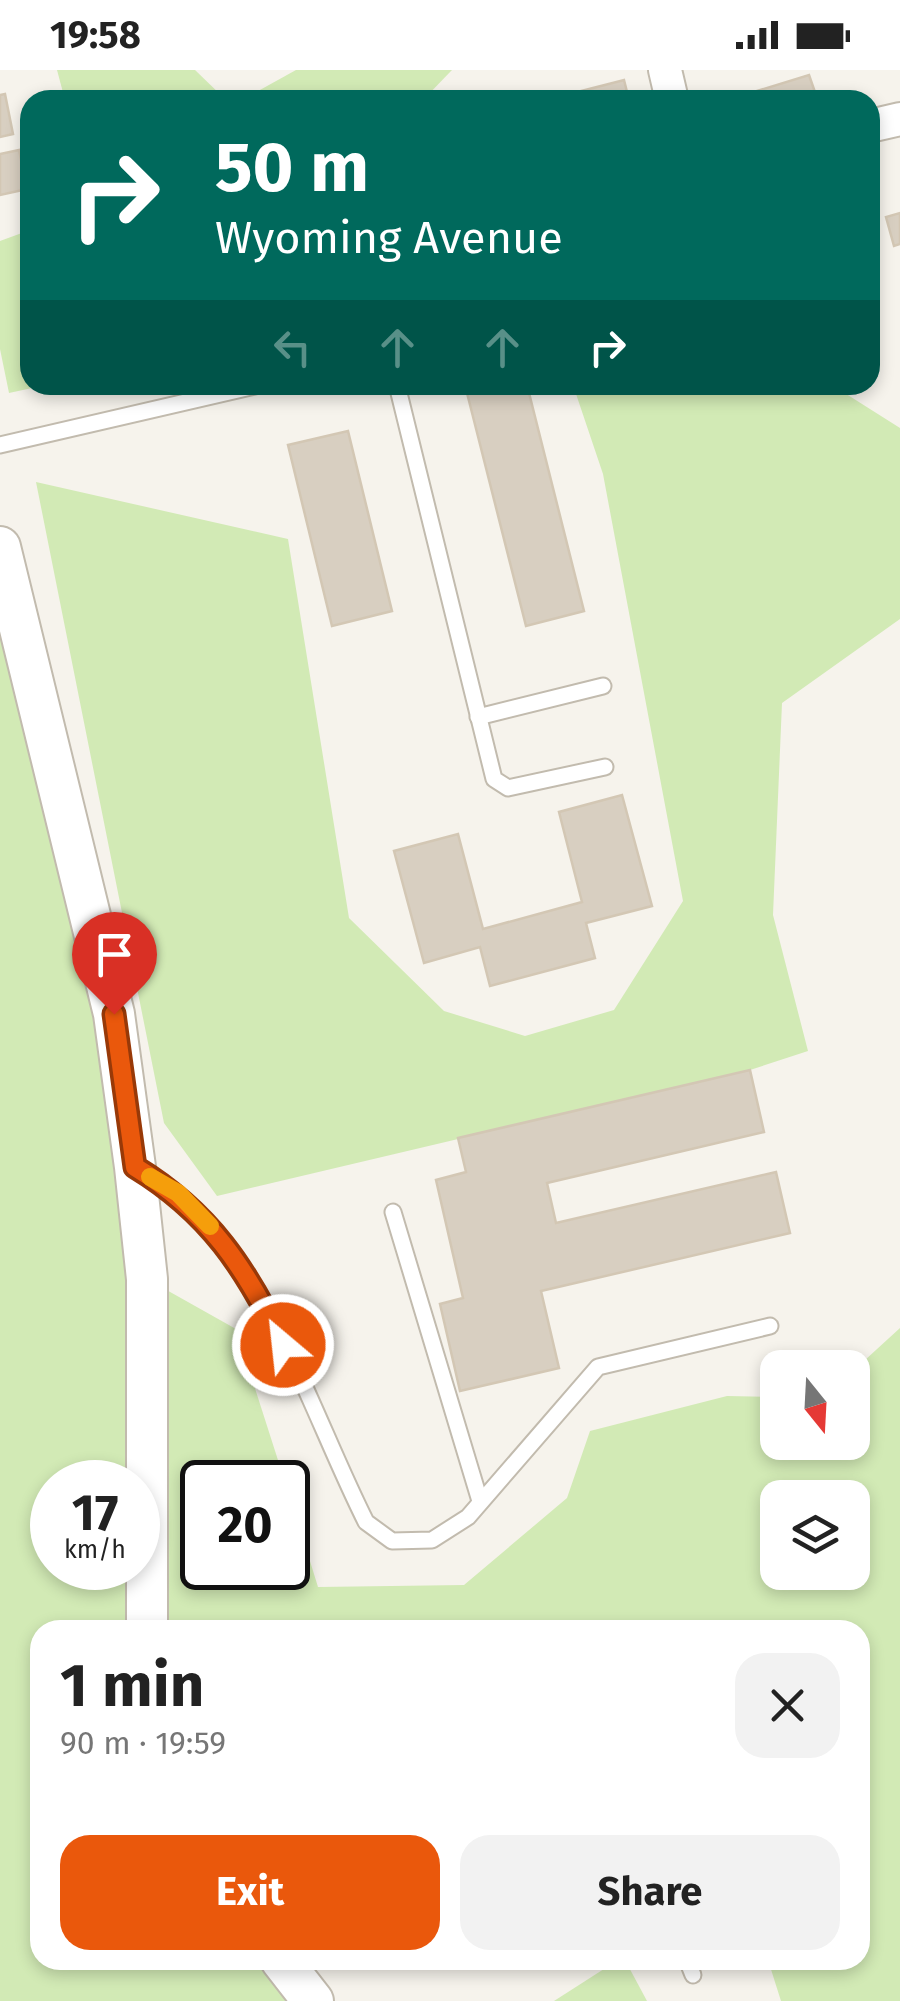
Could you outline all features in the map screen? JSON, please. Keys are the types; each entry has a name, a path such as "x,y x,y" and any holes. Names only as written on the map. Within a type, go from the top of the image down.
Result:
{"street":[{"path":"0,547 114,1014 135,1167 147,1279 147,1620"},
{"path":"289,1970 313,2001"}],"lane":[{"path":"0,445 216,395"},
{"path":"399,395 492,776 504,788 605,767"},
{"path":"478,717 603,686"},
{"path":"135,1167 178,1193 204,1217 267,1312 366,1522 392,1542 432,1540 468,1517 598,1367 770,1326"},
{"path":"393,1212 480,1501"}],"green space":[{"path":"57,70 195,70 216,90 62,90"},
{"path":"296,70 452,70 433,90 260,90"},
{"path":"20,234 20,391 9,393 0,349 0,241"},
{"path":"576,395 848,395 900,428 900,619 782,703 773,915 808,1051 750,1070 217,1196 164,1123 36,482 288,539 349,918 444,1011 525,1036 614,1010 683,901 603,474"},
{"path":"0,547 147,1279 236,1329 278,1460 180,1460 180,1590 310,1590 310,1561 318,1587 464,1585 567,1498 590,1431 727,1396 760,1397 760,1460 870,1460 870,1355 900,1328 900,2001 781,2001 771,1970 870,1970 870,1620 30,1620 30,1970 289,1970 313,2001 0,2001"},
{"path":"602,1970 630,1970 647,2001 554,2001"}],"building":[{"path":"809,75 814,90 760,90"},
{"path":"624,80 626,90 585,90"},
{"path":"5,94 13,134 0,137 0,95"},
{"path":"19,150 20,191 0,195 0,154"},
{"path":"900,213 900,244 894,246 886,217"},
{"path":"468,395 530,395 584,611 526,626"},
{"path":"348,431 392,611 332,626 288,445"},
{"path":"622,795 652,906 586,923 595,958 490,986 480,947 424,963 394,851 458,834 483,929 582,902 559,812"},
{"path":"750,1070 764,1132 547,1183 556,1223 776,1172 790,1233 541,1291 559,1368 460,1391 440,1304 463,1298 436,1180 466,1172 458,1138"}],"slow traffic":[{"path":"150,1177 178,1193 210,1226"}],"route":[{"path":"114,1014 135,1167 178,1193 204,1217 267,1312 283,1345"}]}
